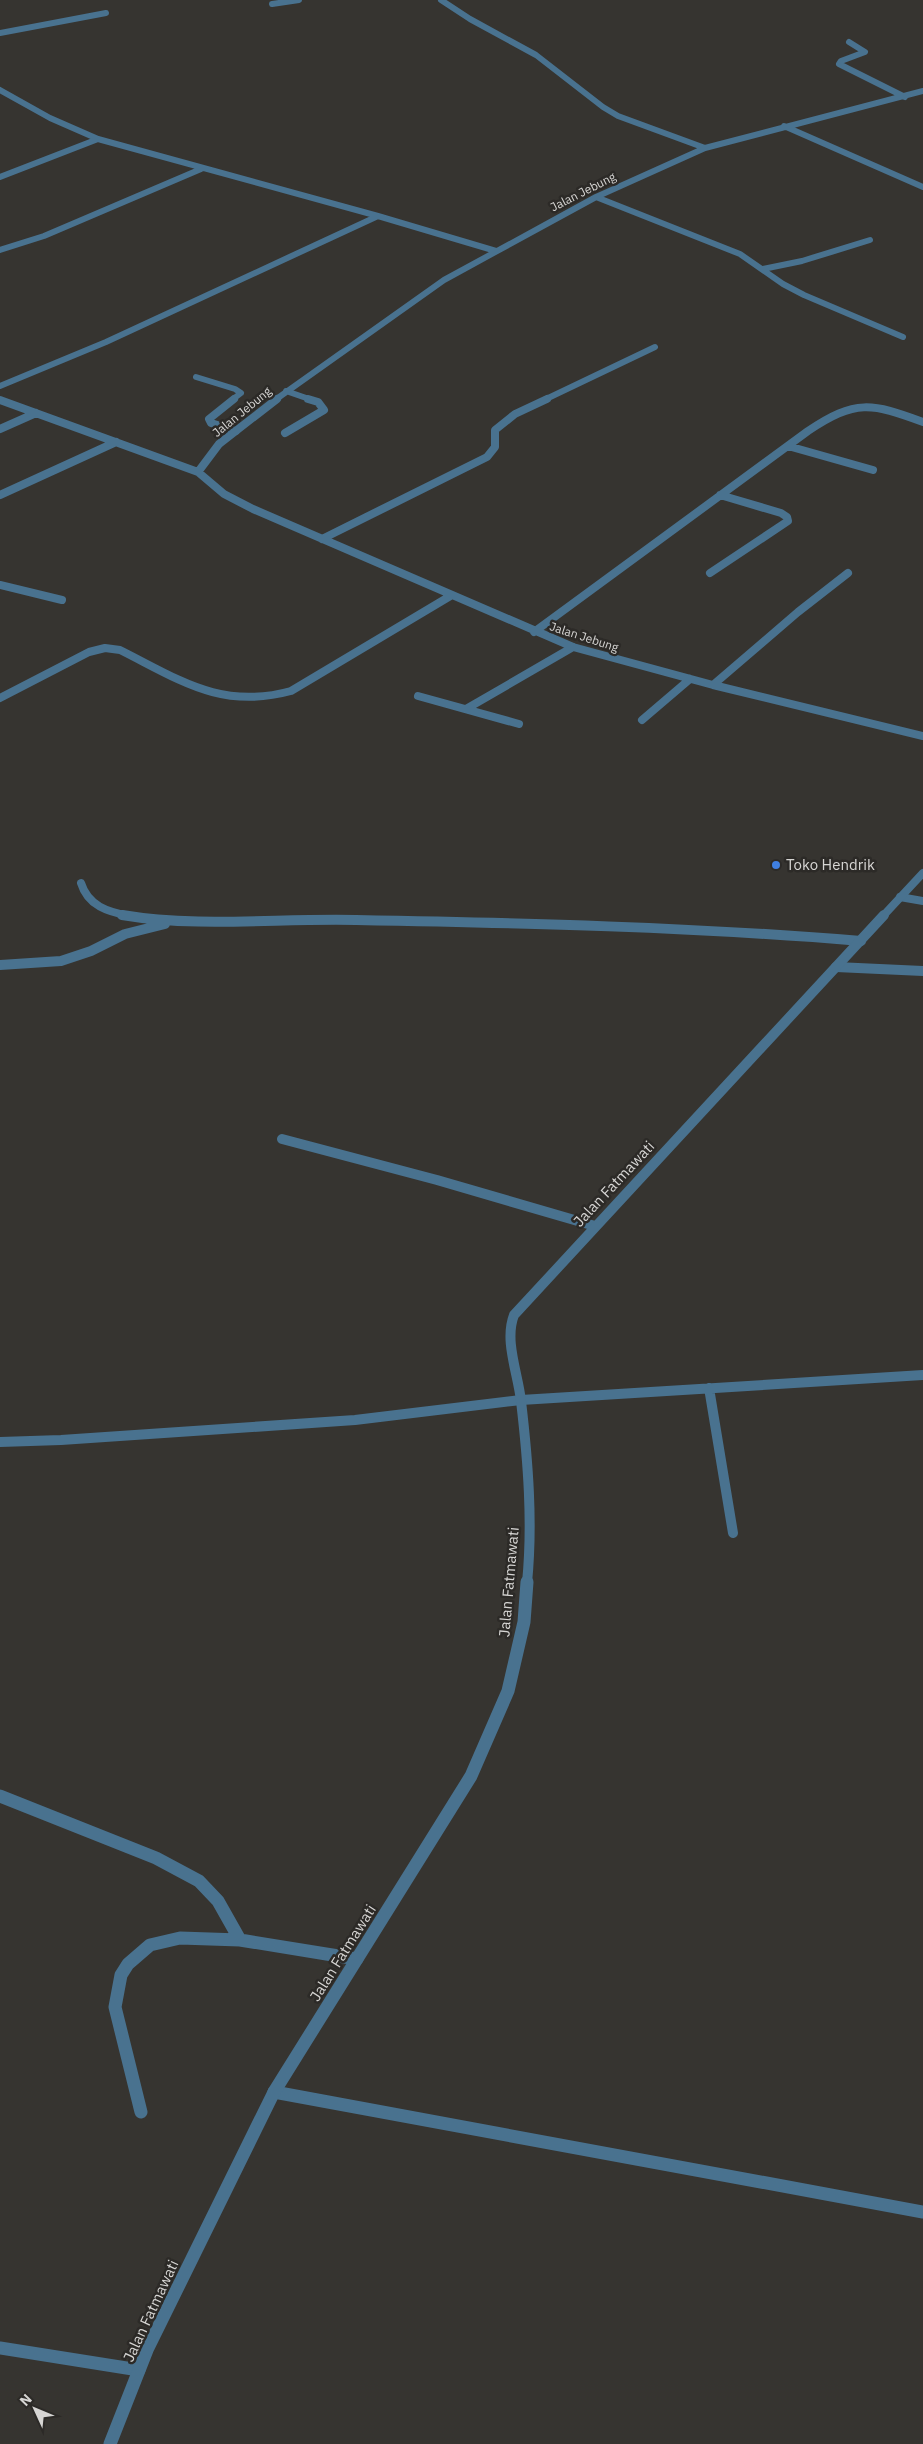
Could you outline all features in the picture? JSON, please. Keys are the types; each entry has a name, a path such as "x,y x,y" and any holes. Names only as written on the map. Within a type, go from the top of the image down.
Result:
{"street":[{"path":"272,4 299,0"},
{"path":"441,0 470,19 536,55 604,108 618,116 638,125 705,148"},
{"path":"0,33 106,13"},
{"path":"849,42 865,52 841,61 839,64 906,97"},
{"path":"0,90 50,118 98,139 201,169 378,216 496,251"},
{"name":"Jalan Jebung","path":"923,91 906,97 784,126 705,148 596,197 444,280 286,391 219,444 198,472 224,494 534,632 573,647 713,685 923,736"},
{"path":"784,126 923,187"},
{"path":"0,177 98,139"},
{"path":"0,250 44,236 201,169"},
{"path":"596,197 756,261 763,269 789,288 830,309 903,337"},
{"path":"0,386 106,342 378,216"},
{"path":"763,269 802,261 870,240"},
{"path":"322,539 487,458 495,446 495,430 515,414 655,347"},
{"path":"196,376 239,391 240,396 209,421 236,431"},
{"path":"285,434 324,410 318,402 286,391"},
{"path":"0,400 198,472"},
{"path":"534,632 816,426 844,411 859,406 875,406 923,422"},
{"path":"0,429 36,412"},
{"path":"0,495 116,442"},
{"path":"788,446 873,470"},
{"path":"710,573 788,521 787,517 781,513 720,495"},
{"path":"713,685 798,612 848,573"},
{"path":"0,585 62,600"},
{"path":"0,698 88,652 105,648 120,650 201,690 225,698 265,699 278,696 299,686 452,595"},
{"path":"466,709 573,647"},
{"path":"642,720 690,679"},
{"path":"418,696 519,724"},
{"name":"Jalan Fatmawati","path":"110,2444 139,2370 274,2092 471,1776 508,1691 524,1622 531,1541 521,1400 509,1328 514,1315 923,873"},
{"path":"81,883 83,892 88,900 115,914 171,922 325,919 522,922 745,931 861,941"},
{"path":"900,897 923,900"},
{"path":"0,965 61,961 91,951 125,934 171,922"},
{"path":"836,967 923,971"},
{"path":"282,1139 437,1180 595,1226"},
{"path":"0,1442 61,1440 355,1420 410,1415 521,1400 923,1375"},
{"path":"709,1388 733,1533"},
{"path":"0,1796 156,1858 199,1881 218,1901 240,1940"},
{"path":"141,2112 116,2006 121,1975 138,1953 150,1945 180,1938 240,1940 357,1959"},
{"path":"274,2092 923,2212"},
{"path":"0,2348 139,2370"}],"place":[{"name":"Toko Hendrik","path":"776,865"}]}
